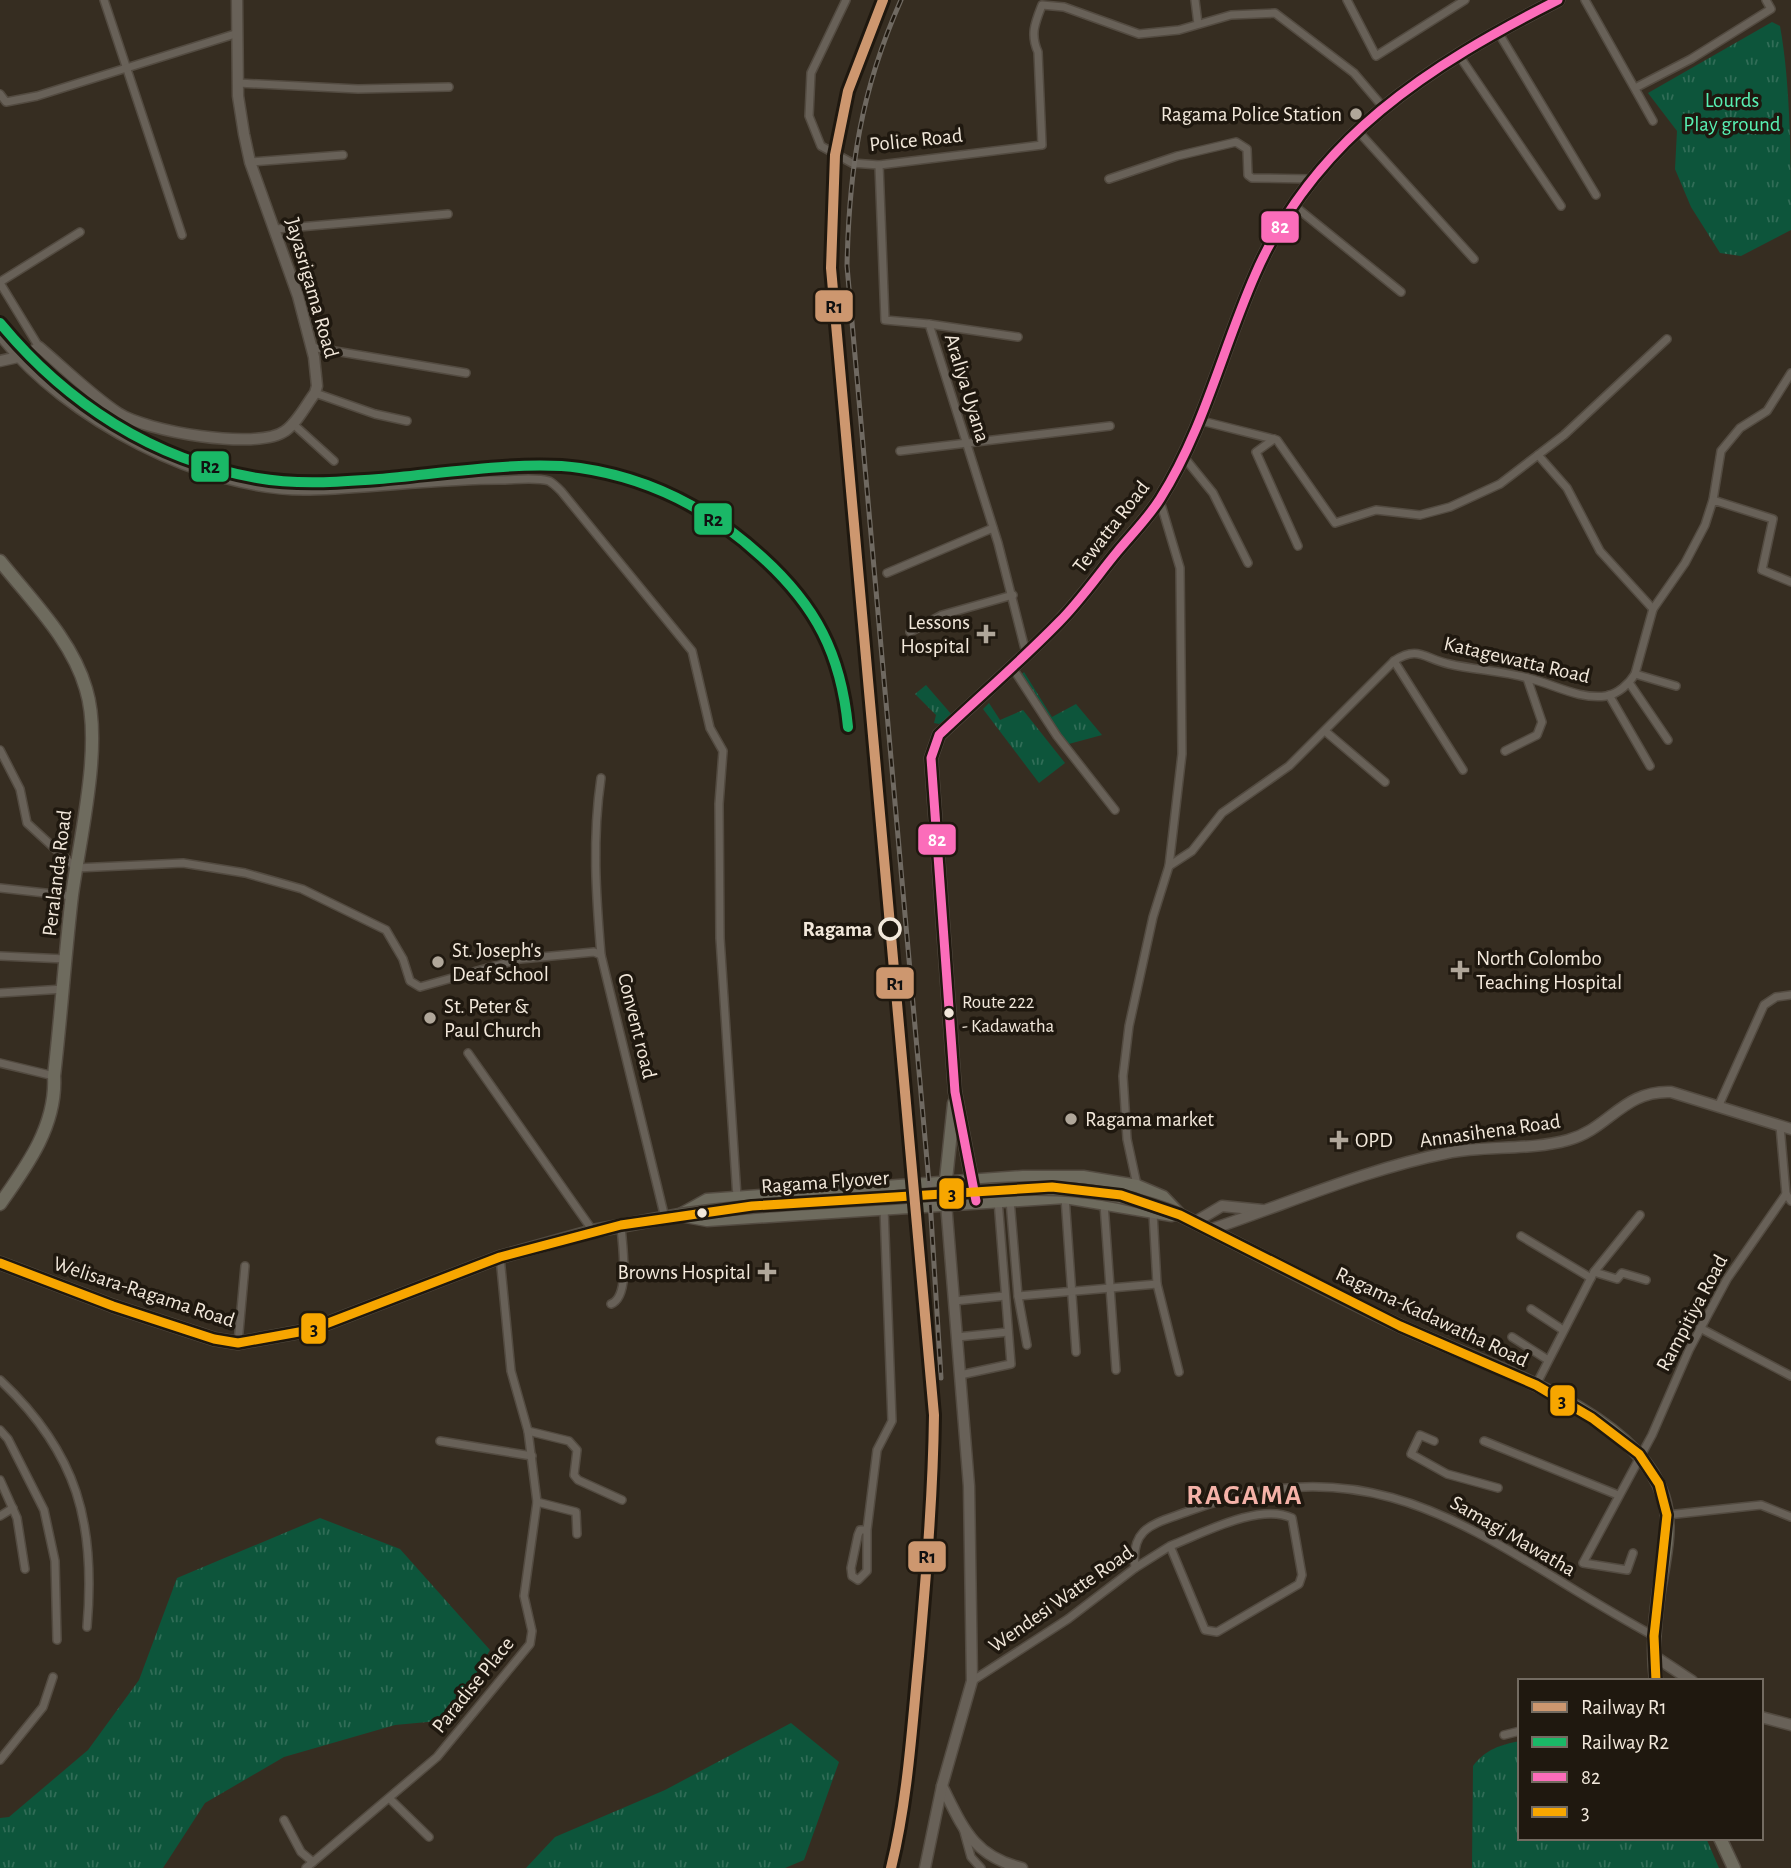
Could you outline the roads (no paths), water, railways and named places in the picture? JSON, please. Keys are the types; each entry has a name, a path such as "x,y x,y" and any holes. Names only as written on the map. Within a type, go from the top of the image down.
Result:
{"main road":[{"name":"Tewatta Road","path":"976,1201 955,1092 931,758 939,735 1061,620 1159,500 1202,421 1223,354 1255,273 1291,203 1311,179 1357,130 1383,107 1458,54 1558,0"},
{"name":"Peralanda Road","path":"0,561 71,653 89,701 88,771 72,896 54,1076 55,1094 29,1163 0,1204"},
{"name":"Tewatta Road","path":"946,1203 944,1182 955,1092"},
{"path":"680,1215 707,1200 737,1197 974,1180 1083,1177 1137,1186 1163,1197 1180,1214"},
{"name":"Ragama Flyover","path":"680,1215 752,1206 1052,1187 1121,1195 1180,1214"},
{"path":"680,1215 707,1220 1065,1197 1104,1201 1153,1213 1180,1214"},
{"name":"Ragama-Kadawatha Road","path":"1180,1214 1399,1326 1536,1385 1592,1418 1639,1454 1659,1484 1667,1515 1654,1636 1656,1679"},
{"name":"Welisara-Ragama Road","path":"0,1263 113,1306 214,1339 238,1343 310,1330 500,1257 593,1231 680,1215"},
{"path":"1721,1840 1734,1868"}],"street":[{"path":"104,0 124,67 182,235"},
{"name":"Jayasrigama Road","path":"237,0 237,83 250,162 276,229 311,347 317,386 315,393"},
{"name":"Police Road","path":"846,0 811,73 808,116 821,146 852,163 879,165 1042,145 1038,52 1033,41 1033,29 1042,5 1064,7 1139,34 1179,30 1198,24"},
{"path":"1195,0 1198,24 1210,23 1231,15 1275,13 1354,73 1383,107"},
{"path":"1347,0 1376,56 1465,0"},
{"path":"1585,0 1653,121"},
{"path":"1635,88 1691,59 1771,9 1766,0"},
{"path":"1498,32 1596,195"},
{"path":"0,94 3,103 37,96 235,34"},
{"path":"1458,54 1560,206"},
{"path":"237,83 358,89 449,87"},
{"path":"1357,130 1474,259"},
{"path":"1109,179 1177,156 1236,142 1247,149 1248,175 1252,178 1311,179"},
{"path":"250,162 343,155"},
{"name":"Araliya Uyana","path":"879,165 886,320 929,324 1013,595 1026,653"},
{"path":"1291,203 1401,292"},
{"path":"276,229 448,214"},
{"path":"80,232 0,282 39,347 120,414 163,431 236,441 264,439 285,432 315,393 375,414 407,421"},
{"path":"929,324 1018,337"},
{"path":"0,337 34,376 118,434 169,458 256,486 307,491 416,483 535,480 550,481 561,491 692,651 710,728 723,751 719,804 720,938 737,1197"},
{"path":"1202,421 1278,440 1335,523 1376,510 1420,515 1450,507 1500,484 1564,435 1667,339"},
{"path":"0,361 39,347"},
{"path":"311,347 466,373"},
{"path":"1668,740 1630,684 1653,609 1685,563 1705,525 1713,500 1721,451 1740,428 1767,411 1791,373"},
{"path":"292,423 334,461"},
{"path":"900,451 1110,426"},
{"path":"1273,439 1256,452 1298,546"},
{"path":"1538,455 1567,488 1600,551 1653,609"},
{"path":"1183,456 1213,493 1248,563"},
{"path":"1137,1186 1127,1139 1123,1076 1129,1026 1153,917 1169,866 1182,754 1180,568 1159,500"},
{"path":"1713,500 1773,519 1762,570 1791,582"},
{"path":"887,573 993,528"},
{"path":"909,632 942,615 1013,595"},
{"name":"Katagewatta Road","path":"1394,661 1406,652 1420,653 1445,663 1527,678 1590,697 1609,695 1630,684"},
{"path":"1169,866 1192,851 1222,813 1289,766 1394,661 1463,770"},
{"path":"1012,667 1057,736 1115,810"},
{"path":"1635,674 1676,686"},
{"path":"1505,751 1537,735 1542,722 1527,678"},
{"path":"1609,695 1650,766"},
{"path":"1325,731 1385,782"},
{"path":"0,750 20,789 27,823 76,867"},
{"path":"601,778 595,820 594,866 601,955"},
{"name":"Convent road","path":"76,867 183,863 245,873 302,889 386,930 403,959 410,981 420,988 520,959 594,952 601,955 665,1218"},
{"path":"0,888 72,896"},
{"path":"0,956 66,959"},
{"path":"0,993 64,989"},
{"path":"1718,1107 1764,1005 1776,997 1791,995"},
{"path":"468,1053 593,1231"},
{"path":"0,1063 54,1076"},
{"name":"Annasihena Road","path":"1209,1230 1398,1165 1449,1152 1569,1140 1588,1132 1634,1098 1653,1091 1671,1092 1786,1128"},
{"path":"1786,1128 1788,1198"},
{"path":"1065,1197 1076,1352"},
{"name":"Rampitiya Road","path":"1633,1553 1628,1570 1583,1563 1639,1454 1652,1435 1700,1328 1727,1279 1788,1198"},
{"path":"960,1375 1009,1367 1004,1199"},
{"path":"1004,1199 1027,1345"},
{"path":"1104,1201 1108,1288 1116,1370"},
{"path":"925,1868 942,1786 972,1681 971,1519 946,1203"},
{"name":"Annasihena Road","path":"1195,1222 1222,1206 1269,1211"},
{"path":"867,1530 860,1530 851,1568 852,1576 859,1580 867,1571 867,1530 877,1450 892,1421 884,1208"},
{"path":"1153,1213 1157,1284 1179,1372"},
{"path":"1536,1385 1592,1275 1640,1215"},
{"path":"611,1304 617,1302 624,1291 621,1225"},
{"path":"1521,1236 1592,1275 1617,1279 1622,1273 1646,1280"},
{"name":"Paradise Place","path":"310,1865 438,1757 530,1644 532,1631 524,1596 537,1502 528,1431 511,1371 500,1257"},
{"path":"238,1343 245,1266"},
{"path":"1018,1296 1157,1284"},
{"path":"954,1301 1005,1296"},
{"path":"1531,1309 1563,1330"},
{"path":"1700,1328 1791,1376"},
{"path":"957,1337 1008,1332"},
{"path":"1513,1338 1548,1360"},
{"path":"0,1380 21,1400 54,1443 75,1483 89,1542 91,1580 87,1628"},
{"path":"0,1430 8,1439 44,1510 55,1561 57,1640"},
{"path":"528,1431 569,1441 577,1450 574,1475 578,1480 622,1500"},
{"path":"1434,1441 1420,1435 1411,1454 1447,1474 1498,1488"},
{"path":"440,1441 532,1456"},
{"path":"1484,1441 1618,1495"},
{"path":"0,1480 17,1518 25,1569"},
{"name":"Samagi Mawatha","path":"1135,1568 1133,1548 1141,1534 1156,1524 1228,1497 1277,1488 1333,1486 1358,1489 1410,1501 1461,1522 1654,1636"},
{"path":"537,1502 576,1512 577,1534"},
{"path":"1667,1515 1761,1505 1791,1517"},
{"path":"0,1516 13,1508"},
{"name":"Wendesi Watte Road","path":"972,1681 1068,1619 1135,1568 1170,1546 1239,1519 1280,1512 1292,1518 1302,1575 1299,1584 1217,1632 1210,1632 1205,1630 1170,1546"},
{"path":"1654,1656 1689,1679"},
{"path":"0,1760 43,1707 53,1677"},
{"path":"1763,1718 1791,1725"},
{"path":"1504,1735 1518,1732"},
{"path":"942,1786 962,1827 971,1857 981,1868"},
{"path":"390,1799 429,1838"},
{"path":"284,1820 310,1865"},
{"path":"962,1827 979,1849 997,1862 1022,1868"}],"railway":[{"path":"883,0 848,91 835,155 831,268 934,1415 929,1536 912,1736 902,1816 891,1868"},
{"path":"901,0 876,66 860,130 854,162 847,266 929,1183 941,1378"}],"rail line":[{"name":"R1","path":"883,0 848,91 835,155 831,268 934,1415 929,1536 912,1736 902,1816 891,1868"},
{"name":"R2","path":"0,323 53,378 114,424 147,442 219,469 287,482 318,482 507,467 557,466 606,473 654,488 678,499 742,540 781,575 797,594 823,633 832,654 845,701 848,727"}],"place":[{"name":"Ragama Police Station","path":"1356,114"},
{"name":"Lessons Hospital","path":"986,634"},
{"name":"Ragama","path":"890,929"},
{"name":"St. Joseph's Deaf School","path":"438,962"},
{"name":"North Colombo Teaching Hospital","path":"1460,970"},
{"name":"Route 222 - Kadawatha","path":"949,1013"},
{"name":"St. Peter & Paul Church","path":"430,1018"},
{"name":"Ragama market","path":"1071,1119"},
{"name":"OPD","path":"1339,1140"},
{"name":"Browns Hospital","path":"767,1272"}],"district":[{"name":"RAGAMA","path":"1245,1496"}],"park label":[{"name":"Lourds Play ground","path":"1732,112"}]}
